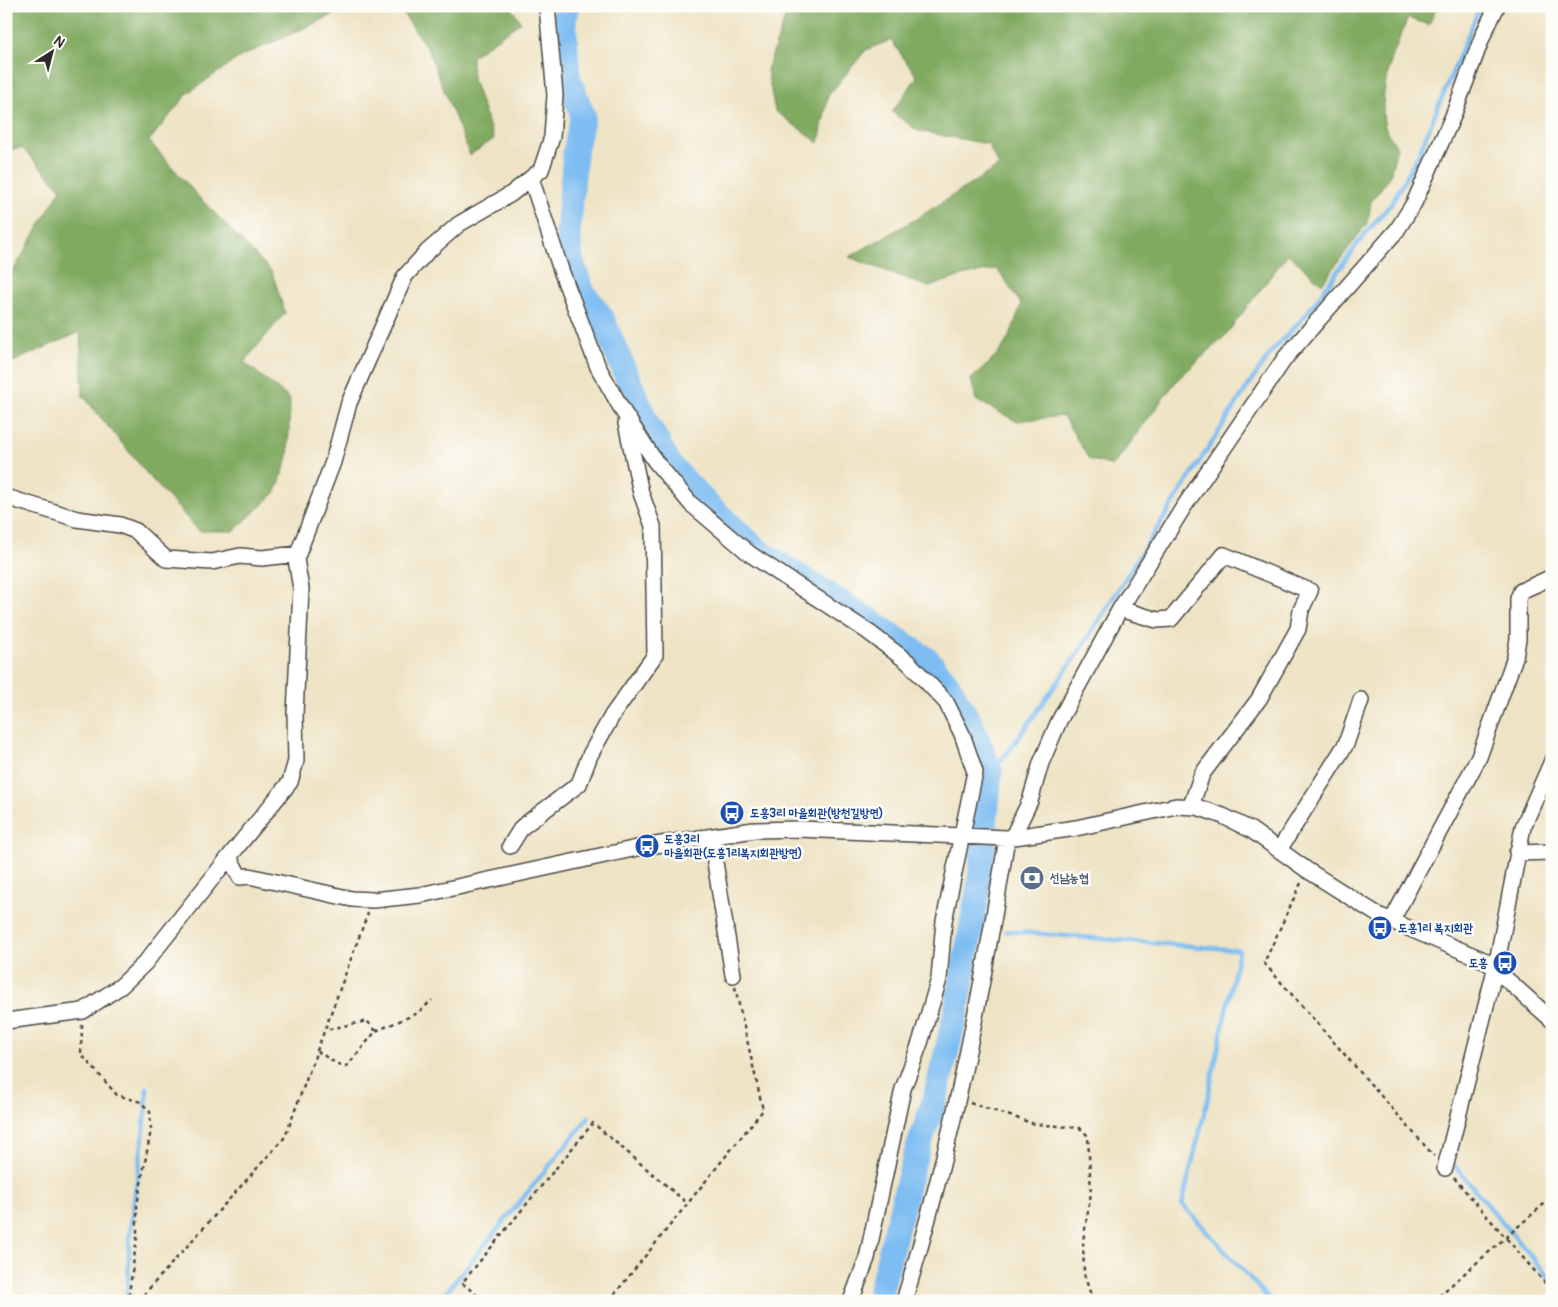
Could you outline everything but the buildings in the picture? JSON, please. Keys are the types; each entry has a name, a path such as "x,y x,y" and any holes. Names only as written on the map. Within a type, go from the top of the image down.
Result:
{"street":[{"path":"6,1021 83,1011 121,986 144,963 290,782 296,761 295,714 301,589 296,558 333,462 349,403 405,276 427,252 459,224 511,194 542,170 552,137 555,95 547,6"},
{"path":"904,1301 932,1204 957,1098 1006,837 1030,801 1041,763 1059,720 1120,609 1183,508 1285,358 1397,230 1410,210 1454,116 1483,35 1497,6"},
{"path":"531,178 562,273 598,368 655,461 691,504 750,554 866,631 908,662 946,702 962,734 975,772 966,837 944,922 939,979 920,1043 903,1089 867,1258 851,1301"},
{"path":"510,846 522,826 580,784 590,755 613,714 655,655 653,526 640,493 624,413"},
{"path":"6,497 77,519 120,525 136,531 166,559 212,562 240,556 262,558 298,554"},
{"path":"1120,609 1157,620 1171,619 1224,556 1310,591 1301,610 1298,628 1259,698 1202,774 1192,806"},
{"path":"1391,922 1479,757 1515,657 1518,639 1518,599 1521,591 1552,577"},
{"path":"1279,850 1346,744 1361,700"},
{"path":"1445,1168 1495,968 1523,827 1552,761"},
{"path":"229,858 240,877 249,876 352,899 373,900 420,895 642,847 754,830 799,829 966,837 1006,837 1067,830 1176,806 1192,806 1223,816 1252,830 1307,870 1391,922 1473,954 1495,968 1552,1020"},
{"path":"711,837 733,975"},
{"path":"1517,854 1552,852"}],"path":[{"path":"1307,870 1264,963 1552,1291"},
{"path":"138,1301 285,1137 373,900"},
{"path":"609,1301 763,1110 733,975"},
{"path":"316,1051 337,1064 347,1066 376,1031 418,1012 432,1000"},
{"path":"83,1011 80,1054 117,1095 141,1102 150,1112 152,1130 137,1206 137,1237 128,1301"},
{"path":"325,1030 367,1021 376,1031"},
{"path":"957,1098 1035,1124 1080,1128 1088,1136 1091,1193 1082,1241 1084,1274 1093,1301"},
{"path":"484,1301 462,1283 593,1123 688,1204"},
{"path":"1433,1301 1552,1197"},
{"path":"144,1296 151,1301"}],"green space":[{"path":"6,6 353,6 240,57 188,93 149,141 197,195 272,272 285,313 244,362 290,399 288,457 276,492 234,531 199,531 148,475 83,396 80,332 6,365 6,283 61,189 22,148 6,150"},
{"path":"398,6 510,6 521,22 472,56 472,77 494,139 470,155 428,50"},
{"path":"789,6 1437,6 1429,25 1408,18 1393,56 1386,83 1383,110 1387,132 1397,147 1390,176 1371,202 1368,222 1322,284 1288,254 1224,337 1177,380 1113,466 1089,459 1063,416 1016,421 976,400 971,379 1004,346 1013,328 1021,304 997,269 961,276 929,287 849,257 916,219 999,166 988,144 918,131 892,112 917,77 891,40 866,50 828,96 819,143 775,111 767,70"}],"waterway":[{"path":"567,6 564,19 568,78 583,115 575,152 568,234 571,260 582,291 601,316 645,419 670,465 708,505 760,552 871,621 928,660 947,683 972,726 990,771 980,880 956,1012 935,1099 913,1163 878,1301"},
{"path":"990,771 1010,750 1078,653 1272,351 1305,316 1364,235 1392,203 1419,153 1480,6"},
{"path":"1006,931 1239,950 1206,1106 1182,1204 1271,1301"},
{"path":"126,1301 130,1232 147,1088"},
{"path":"439,1301 589,1117"},
{"path":"1455,1166 1552,1281"}],"place":[{"name":"도흥3리 마을회관(방천길방면)","path":"732,813"},
{"name":"도흥3리 마을회관(도흥1리복지회관방면)","path":"647,846"},
{"name":"선남농협","path":"1032,878"},
{"name":"도흥1리 복지회관","path":"1380,928"},
{"name":"도흥","path":"1505,963"}]}
